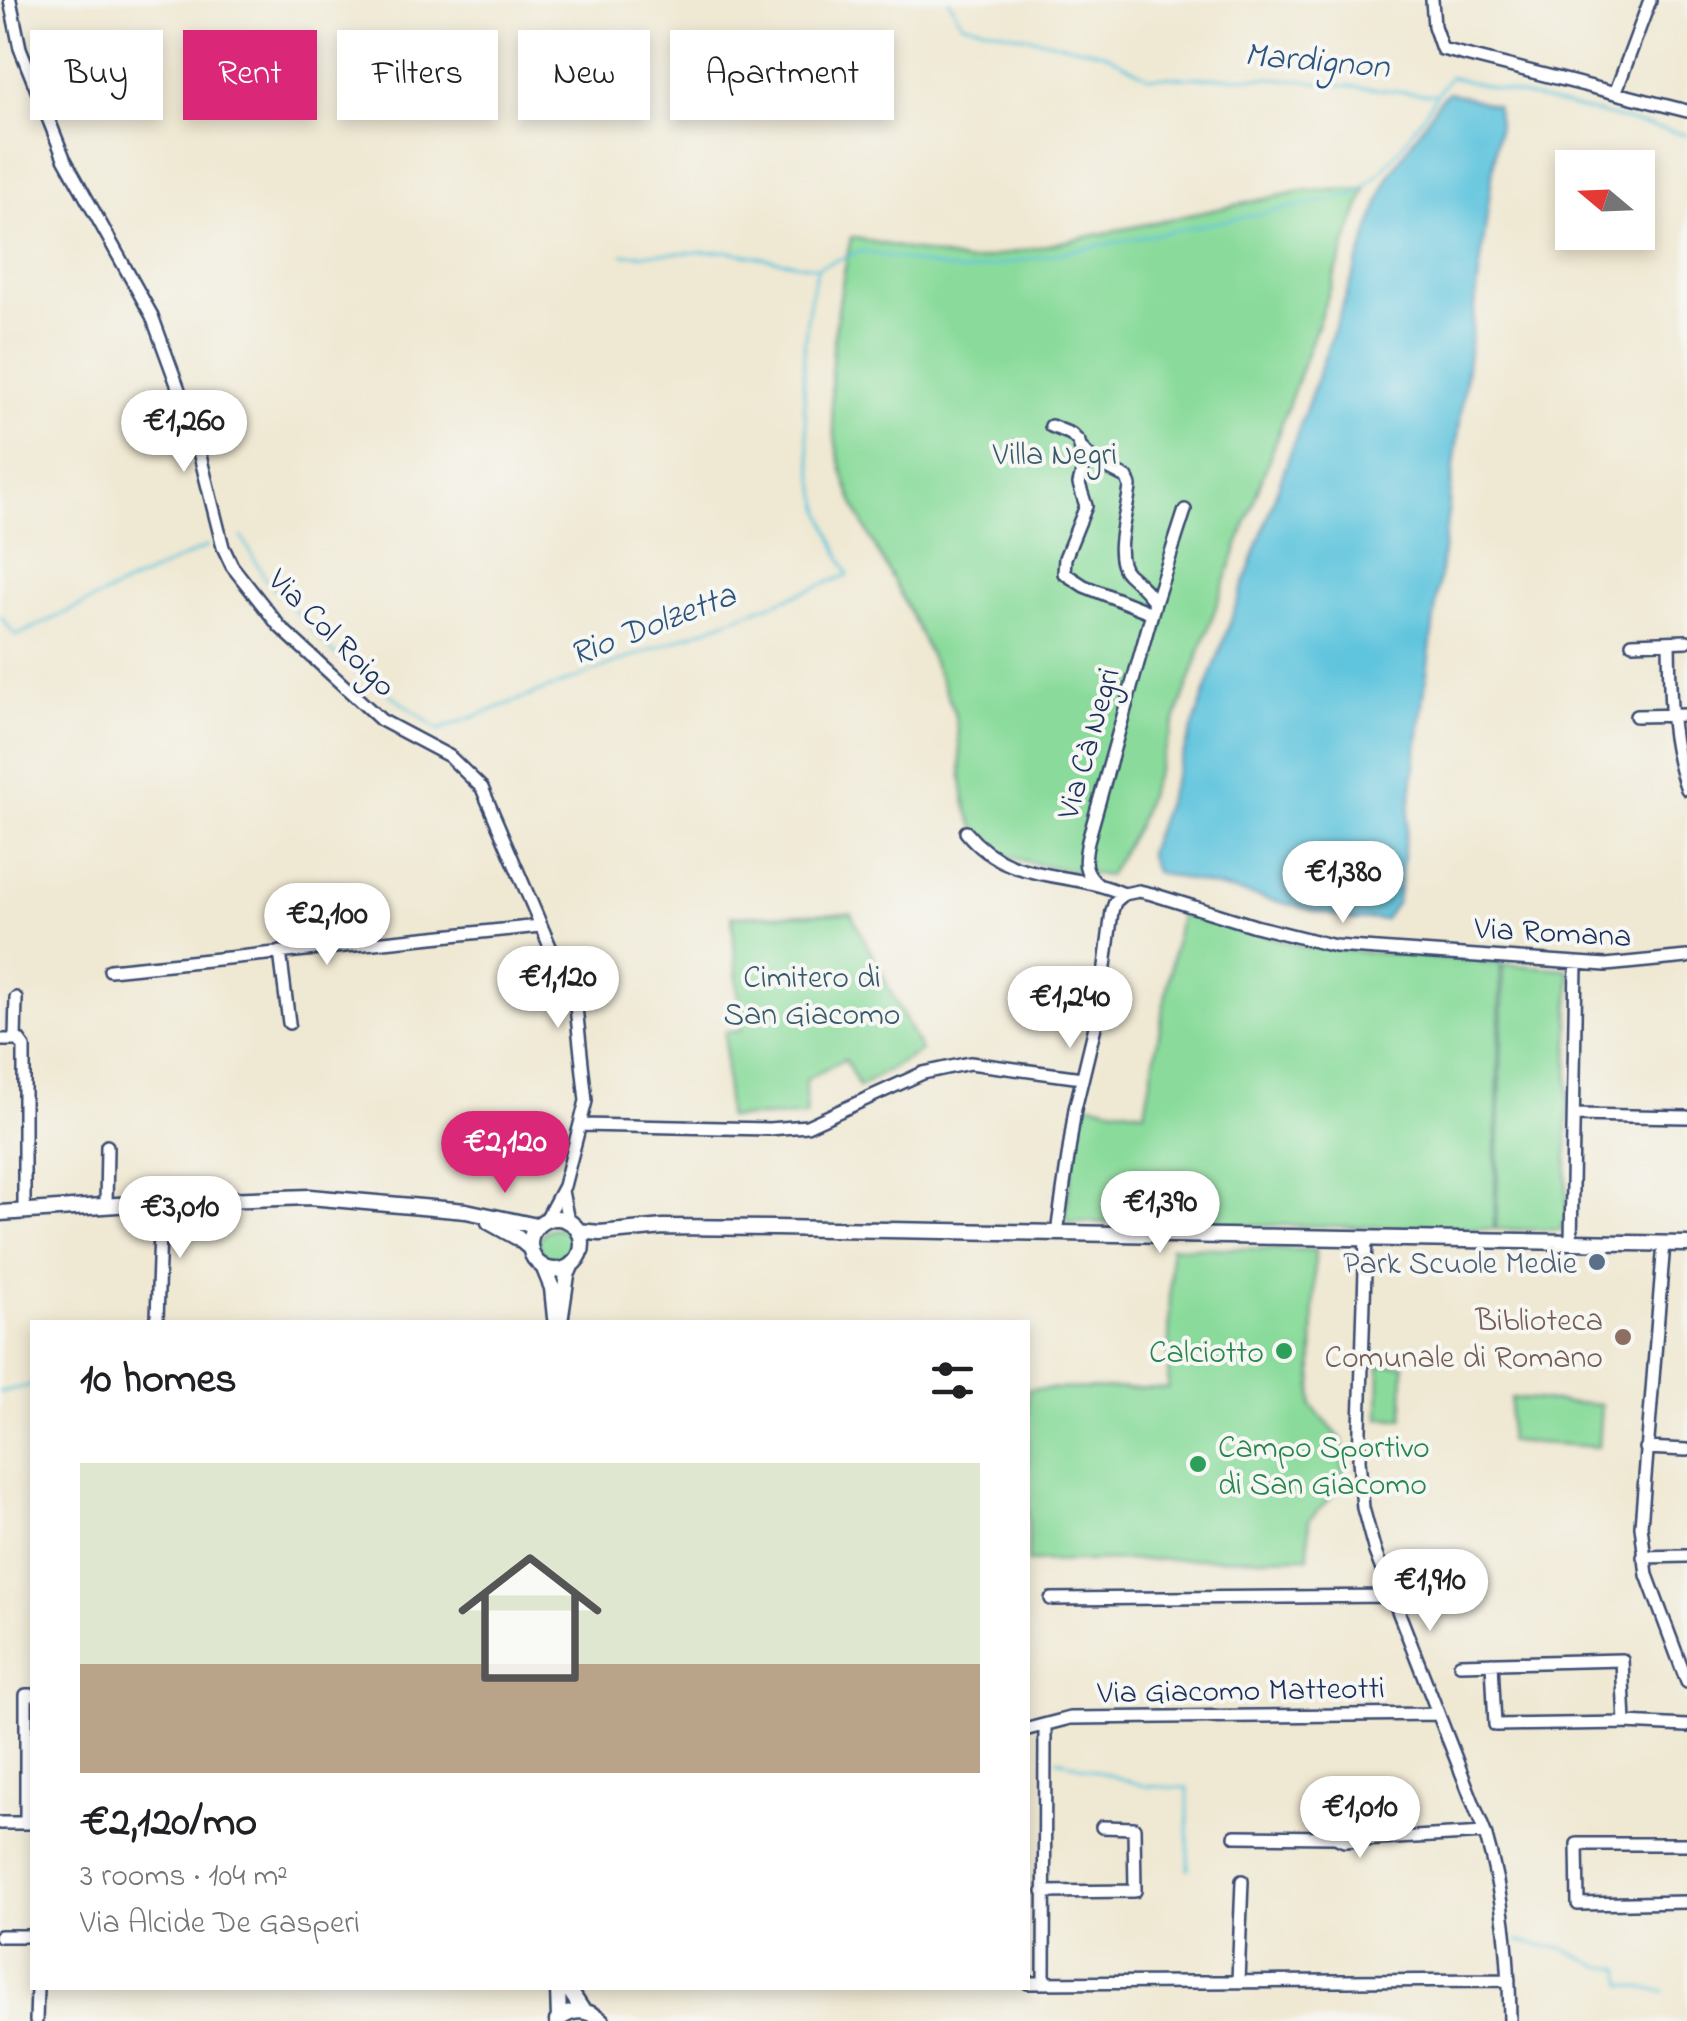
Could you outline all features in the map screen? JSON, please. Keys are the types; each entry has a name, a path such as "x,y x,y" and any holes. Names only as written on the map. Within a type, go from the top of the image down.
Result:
{"main road":[{"path":"0,1213 310,1197 466,1212 541,1224 560,1219 600,1232 655,1227 1687,1244"},
{"path":"466,1212 518,1238 530,1249 552,1288 558,1320"},
{"path":"530,1249 541,1224"},
{"path":"558,1320 567,1275 576,1259 573,1226"},
{"path":"542,1266 558,1270 600,1242 655,1227"},
{"path":"558,1990 558,2020"},
{"path":"569,1990 583,2010 602,2021"},
{"path":"558,2020 583,2010"}],"street":[{"path":"1432,0 1434,26 1442,48 1687,112"},
{"path":"1616,91 1650,0"},
{"name":"Via Col Roigo","path":"6,9 64,158 152,316 193,428 223,546 232,566 280,627 381,720 449,756 482,788 576,1007 586,1101 562,1190 541,1224"},
{"path":"1051,426 1071,434 1094,461 1127,478 1130,498 1121,538 1124,565 1128,574 1147,589 1154,608"},
{"path":"1082,449 1084,464 1079,484 1086,506 1065,558 1064,573 1084,586 1154,608"},
{"name":"Via Cà Negri","path":"1098,884 1088,876 1084,864 1088,842 1185,510"},
{"path":"1669,642 1670,715 1687,788"},
{"path":"1632,643 1687,642"},
{"path":"1636,716 1687,714"},
{"path":"966,832 982,852 1003,865 1098,884 1124,894 1112,911 1096,1024 1082,1078 1057,1233"},
{"name":"Via Romana","path":"1124,894 1152,894 1335,946 1576,964 1638,964 1687,957"},
{"path":"110,970 540,926"},
{"path":"280,952 288,1023"},
{"path":"1571,1242 1576,964"},
{"path":"15,1040 16,998"},
{"path":"0,1040 15,1040 24,1048 24,1211"},
{"path":"582,1125 769,1129 807,1126 923,1073 970,1063 1082,1078"},
{"path":"1575,1115 1687,1117"},
{"path":"106,1205 107,1146"},
{"name":"Via Col Roigo","path":"562,1190 573,1226"},
{"path":"158,1319 161,1202"},
{"path":"1366,1238 1361,1494 1370,1537 1484,1833 1498,1879 1506,1925 1510,2021"},
{"path":"1664,1243 1641,1526 1651,1590 1687,1682"},
{"path":"1646,1448 1687,1450"},
{"path":"1643,1557 1687,1556"},
{"path":"1052,1599 1393,1596"},
{"path":"1460,1664 1622,1660 1624,1723"},
{"path":"1492,1664 1495,1724 1687,1726"},
{"path":"0,1823 29,1823 26,1695 30,1695"},
{"name":"Via Giacomo Matteotti","path":"1030,1729 1070,1718 1438,1714"},
{"path":"1044,1982 1045,1726"},
{"path":"1044,1892 1135,1892 1134,1828 1102,1828"},
{"path":"1235,1836 1335,1837 1344,1841 1484,1833"},
{"path":"1687,1844 1577,1844 1578,1904 1687,1902"},
{"path":"1030,1870 1043,1870"},
{"path":"1238,1980 1242,1881"},
{"path":"0,1936 30,1936"},
{"path":"1030,1982 1509,1980"},
{"path":"36,1990 36,2021"}],"green space":[{"name":"Villa Negri","path":"1366,189 1138,824 1108,876 1043,865 995,850 974,827 968,811 951,704 858,513 835,442 833,354 851,237 968,262 1302,191"},
{"path":"1181,909 1304,947 1501,963 1494,1229 1070,1222 1065,1218 1081,1106 1084,1103 1145,1112"},
{"name":"Cimitero di San Giacomo","path":"851,913 921,1051 859,1087 845,1059 806,1080 806,1116 727,1118 725,1032 741,1031 732,916"},
{"path":"1504,964 1567,969 1570,976 1566,1221 1561,1230 1496,1229"},
{"path":"555,1228 566,1233 571,1244 566,1255 555,1260 544,1255 539,1244 544,1233"},
{"path":"1171,1247 1315,1250 1312,1406 1342,1440 1344,1483 1309,1520 1308,1557 1030,1562 1030,1389 1168,1388"},
{"path":"1380,1365 1404,1365 1403,1419 1379,1418"},
{"path":"1511,1398 1601,1405 1598,1447 1508,1441"}],"water":[{"path":"1449,92 1496,106 1499,123 1397,902 1385,919 1353,920 1155,872 1148,853 1388,178 1440,99"}],"waterway":[{"name":"Mardignon","path":"949,0 962,23 1104,53 1148,77 1274,78 1435,95"},
{"name":"Rio Dolzetta","path":"242,537 265,578 331,651 439,730 848,575 820,504 805,416 806,325 818,267 861,251 963,272 1356,195 1396,154 1449,77 1687,135"},
{"name":"Rio Dolzetta","path":"623,255 726,251 815,267"},
{"name":"Rio Dolzetta","path":"0,616 16,636 208,546"},
{"path":"0,1392 30,1385"},
{"path":"1057,1759 1145,1786 1188,1788 1188,1869"},
{"path":"1518,1941 1564,1949 1599,1966 1621,1969 1624,1985 1664,1991"}],"place":[{"name":"Park Scuole Medie","path":"1597,1262"},
{"name":"Biblioteca Comunale di Romano","path":"1623,1337"},
{"name":"Calciotto","path":"1284,1351"},
{"name":"Campo Sportivo di San Giacomo","path":"1198,1464"}]}
